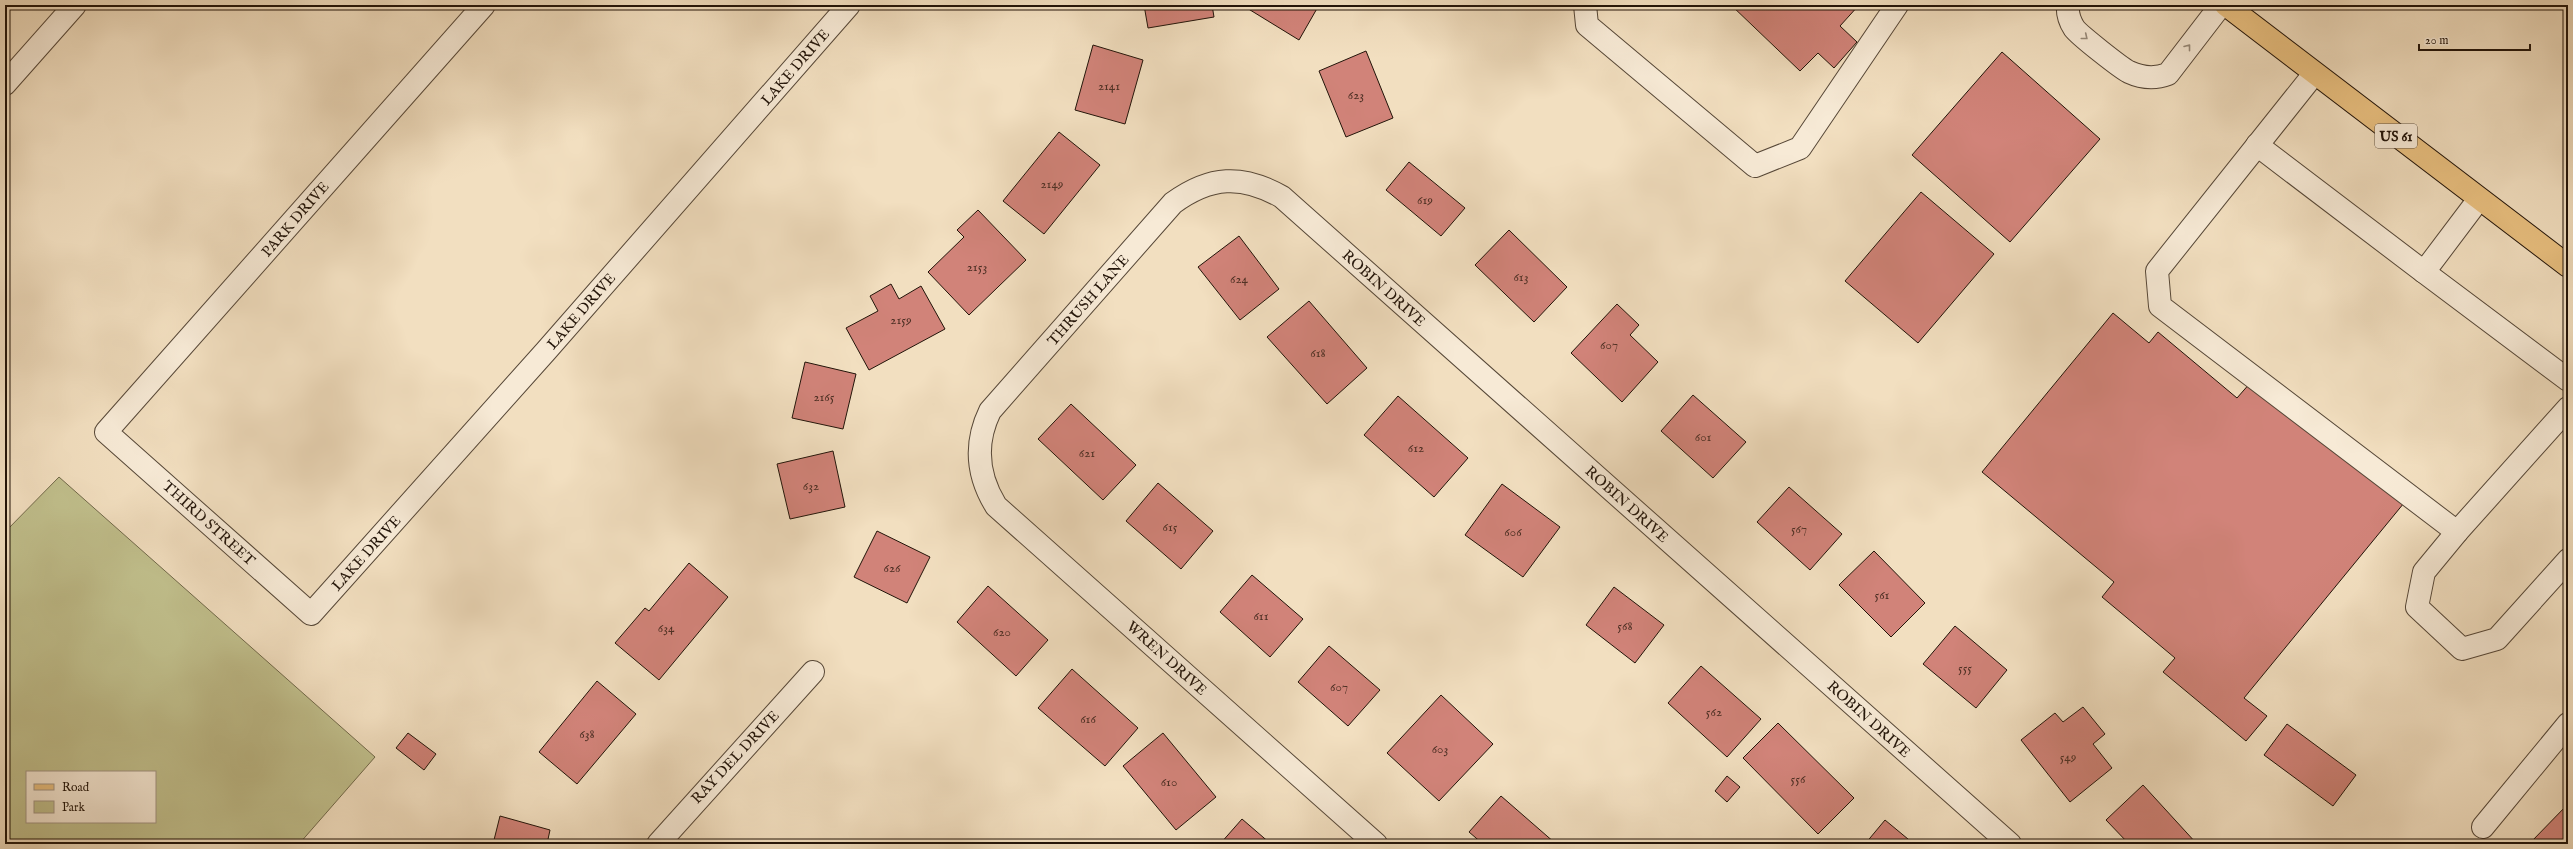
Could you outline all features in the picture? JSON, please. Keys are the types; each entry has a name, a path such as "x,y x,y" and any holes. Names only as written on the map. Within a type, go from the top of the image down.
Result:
{"main road":[{"name":"US 61","path":"2226,5 2314,74 2568,266"}],"street":[{"path":"5,84 75,5"},
{"name":"PARK DRIVE","path":"106,432 484,5"},
{"name":"LAKE DRIVE","path":"311,614 546,352 849,5"},
{"path":"1585,5 1587,25 1754,166 1800,148 1897,5"},
{"path":"2068,5 2067,15 2075,29 2081,34 2128,72 2158,78 2168,74 2221,5"},
{"path":"2314,74 2157,271 2160,306 2457,532"},
{"path":"2257,145 2568,380"},
{"name":"THRUSH LANE","path":"979,458 982,432 990,411 1173,203 1202,186 1234,181"},
{"name":"ROBIN DRIVE","path":"1234,181 1251,183 1282,197 2010,844"},
{"path":"2424,272 2479,198"},
{"path":"2568,408 2457,532 2424,572 2417,607 2462,649 2497,638 2568,560"},
{"name":"THIRD STREET","path":"106,432 311,614"},
{"name":"WREN DRIVE","path":"979,458 984,483 996,506 1376,844"},
{"name":"RAY DEL DRIVE","path":"658,844 678,819 813,672"},
{"path":"2483,827 2568,724"}],"green space":[{"path":"59,477 375,757 299,844 5,844 5,532"}],"building":[{"path":"1144,5 1212,5 1214,17 1148,28"},
{"path":"1242,5 1319,5 1299,40"},
{"path":"1731,5 1859,5 1840,26 1857,42 1834,68 1818,53 1800,71"},
{"path":"1093,45 1143,60 1125,124 1075,110"},
{"path":"1366,51 1393,118 1346,137 1319,71"},
{"path":"2002,52 2100,139 2010,242 1912,155"},
{"path":"1059,132 1100,165 1044,234 1003,201"},
{"path":"1409,162 1465,208 1441,236 1386,190"},
{"path":"1921,192 1994,254 1918,343 1845,281"},
{"path":"978,210 1026,260 969,315 928,272 964,237 957,230"},
{"path":"1509,230 1567,287 1534,322 1475,265"},
{"path":"1239,236 1279,289 1240,320 1198,267"},
{"path":"891,284 899,299 921,286 945,329 869,370 846,328 878,311 870,296"},
{"path":"1309,301 1367,368 1327,404 1267,337"},
{"path":"1617,304 1639,325 1630,335 1658,362 1622,402 1571,353"},
{"path":"2113,313 2149,343 2158,332 2237,398 2251,382 2404,503 2244,698 2267,716 2246,741 2163,672 2175,658 2102,597 2114,582 1982,472"},
{"path":"805,362 856,374 843,429 792,418"},
{"path":"1693,395 1746,442 1713,478 1661,431"},
{"path":"1398,396 1468,458 1434,497 1364,435"},
{"path":"1071,404 1136,465 1103,500 1038,439"},
{"path":"833,451 845,507 790,519 777,464"},
{"path":"1158,483 1213,531 1181,569 1126,521"},
{"path":"1502,484 1560,527 1523,577 1465,535"},
{"path":"1789,487 1842,534 1810,570 1757,522"},
{"path":"877,531 930,557 907,603 854,577"},
{"path":"1874,551 1925,603 1891,637 1839,585"},
{"path":"689,563 728,597 659,680 615,643 645,608 649,611"},
{"path":"1252,575 1303,619 1270,657 1220,612"},
{"path":"988,586 1048,640 1016,676 957,622"},
{"path":"1614,587 1664,625 1635,663 1586,625"},
{"path":"1955,626 2007,670 1976,708 1923,664"},
{"path":"1329,646 1380,690 1348,726 1298,682"},
{"path":"1701,666 1761,719 1727,757 1668,703"},
{"path":"1072,669 1138,728 1105,766 1038,708"},
{"path":"597,681 636,714 577,784 539,752"},
{"path":"1441,695 1493,744 1439,801 1387,753"},
{"path":"2083,707 2105,734 2093,744 2112,768 2070,802 2021,740 2055,713 2063,722"},
{"path":"1778,723 1854,798 1818,834 1743,758"},
{"path":"2287,724 2356,775 2333,806 2264,755"},
{"path":"408,733 436,754 424,770 396,748"},
{"path":"1163,733 1216,797 1176,830 1123,766"},
{"path":"1727,776 1740,787 1727,802 1715,791"},
{"path":"2143,785 2197,844 2129,844 2106,820"},
{"path":"1501,796 1555,843 1483,844 1469,832"},
{"path":"2568,804 2568,844 2532,844 2531,842"},
{"path":"500,816 550,830 547,844 493,844"},
{"path":"1242,819 1271,844 1220,844"},
{"path":"1885,820 1914,844 1865,844"}]}
